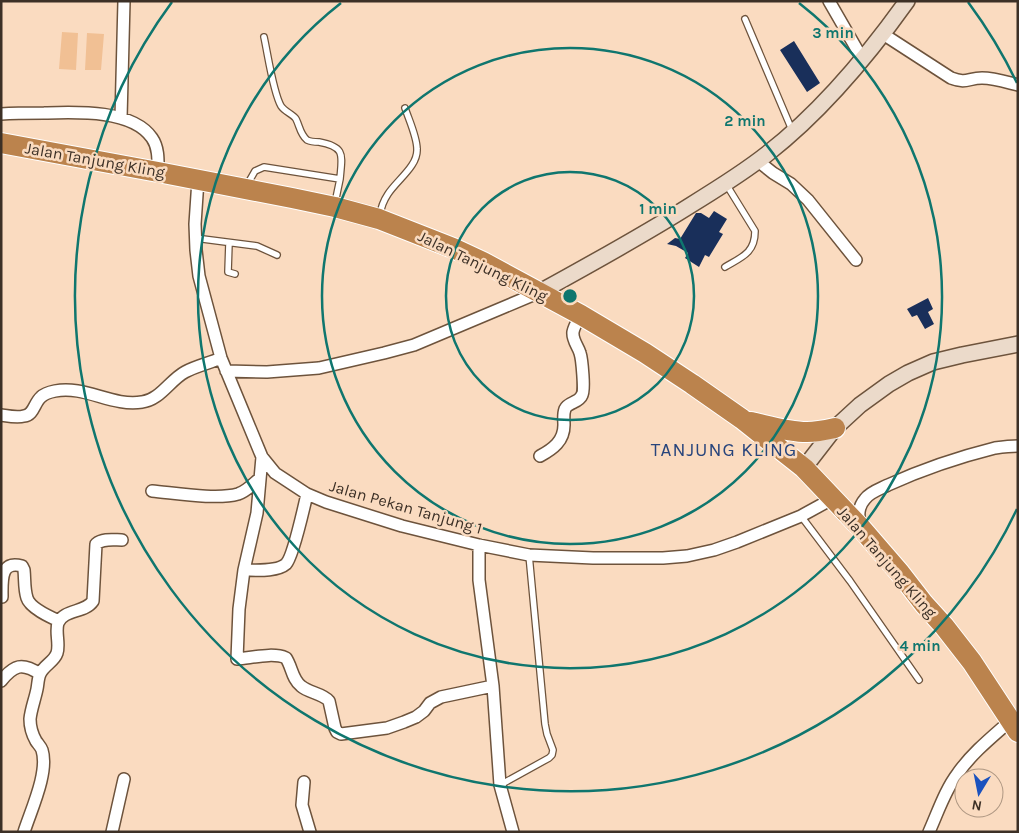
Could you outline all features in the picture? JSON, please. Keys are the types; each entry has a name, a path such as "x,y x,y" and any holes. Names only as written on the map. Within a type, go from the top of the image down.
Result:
{"highway":[{"name":"Jalan Tanjung Kling","path":"1,143 335,207 379,220 453,248 483,262 581,315 645,353 692,384 742,419 804,468 900,572 972,662 1014,726"},
{"path":"742,419 777,429 797,432 817,432 835,428"}],"street":[{"path":"121,118 124,1"},
{"path":"829,1 863,60"},
{"path":"226,370 267,372 319,368 384,353 422,342 540,292 648,232 726,184 758,161 818,108 863,60 907,1"},
{"path":"883,34 958,81 965,82 976,78 984,78 1018,85"},
{"path":"1,114 84,112 121,118 144,129 152,138 157,148 158,172"},
{"path":"758,161 790,184 808,200 856,260"},
{"name":"Jalan Pekan Tanjung 1","path":"198,180 195,238 199,276 221,358 262,457 275,473 307,494 326,502 402,526 479,545 529,555 631,559 688,556 714,550 801,516 832,499"},
{"path":"540,456 556,445 561,438 564,430 565,410 568,405 579,400 584,390 582,356 573,338 575,324 581,315"},
{"path":"804,468 835,428 871,396 889,384 933,362 1018,344"},
{"path":"1,415 25,416 30,414 41,396 59,390 71,389 82,391 128,403 143,402 155,398 185,372 221,358"},
{"path":"862,529 858,515 861,505 870,493 950,461 996,448 1018,446"},
{"path":"262,457 257,513 244,570 239,609 237,659 274,655 286,658 298,683 307,690 326,698 329,702 335,728 341,734 387,728 416,717 430,703 441,697 493,686"},
{"path":"152,491 226,496 239,494 250,488 260,478"},
{"path":"244,570 272,569 286,564 292,551 307,494"},
{"path":"24,832 43,776 42,749 34,738 30,717 40,674 46,665 54,659 56,654 59,621 67,614 91,604 96,544 102,541 122,540"},
{"path":"479,545 479,580 493,686 500,785 513,832"},
{"path":"2,597 4,570 7,566 11,565 22,566 29,602 59,621"},
{"path":"1,681 9,671 16,667 32,669 40,674"},
{"path":"929,832 957,773 968,760 1014,726"},
{"path":"112,832 124,779"},
{"path":"304,782 302,805 310,832"}],"lane":[{"path":"745,19 793,132"},
{"path":"264,37 275,88 281,106 296,118 300,131 307,140 334,146 339,149 342,157 335,207"},
{"path":"379,220 381,208 389,193 412,164 418,151 405,108"},
{"path":"245,189 255,171 264,167 340,179"},
{"path":"725,267 750,251 754,245 755,238 755,231 726,184"},
{"path":"195,238 257,246 278,255"},
{"path":"229,243 228,272 236,274"},
{"path":"801,516 850,581 918,680"},
{"path":"500,785 549,758 553,750 545,724 529,555"}],"shaded area":[{"path":"62,32 78,33 76,70 59,69"},
{"path":"87,33 104,34 101,70 85,70"}],"building":[{"path":"794,41 820,83 807,92 780,50"},
{"path":"714,211 727,219 719,232 723,234 709,257 705,255 699,267 685,258 688,253 676,246 667,244 675,238 680,239 696,213 701,213 709,218"},
{"path":"928,298 933,309 928,312 934,324 925,329 917,315 912,317 907,309"}],"district":[{"name":"TANJUNG KLING","path":"724,450"}]}
